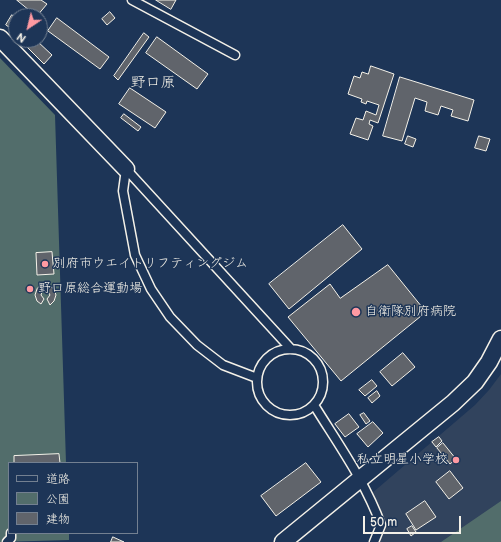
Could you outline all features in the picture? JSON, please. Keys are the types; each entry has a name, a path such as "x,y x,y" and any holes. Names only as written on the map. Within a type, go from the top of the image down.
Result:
{"street":[{"path":"0,38 126,169"},
{"path":"283,542 453,403 475,382 489,362 501,339"}],"lane":[{"path":"132,0 235,55"},
{"path":"126,169 291,349"},
{"path":"126,169 123,191 135,256 151,289 170,317 197,345 223,365 257,378"},
{"path":"291,349 302,351 312,357 319,366 323,377 323,388 319,399 314,405 302,413 291,415 280,414 270,408 262,400 258,390 257,378 260,368 265,360 272,354 281,350 291,349"},
{"path":"314,405 360,478 381,525 374,542"}],"shaded area":[{"name":"私立明星小学校","path":"501,374 501,542 377,542 379,528 364,500 475,405"}],"green space":[{"name":"野口原総合運動場","path":"0,58 55,115 66,462 8,462 8,534 69,534 69,540 0,542"},
{"path":"501,501 501,542 441,542"}],"building":[{"path":"17,0 41,0 47,4 44,8 27,8"},
{"path":"156,0 176,0 171,9"},
{"path":"110,12 115,18 107,25 102,19"},
{"path":"57,18 109,57 100,69 48,31"},
{"path":"144,33 149,37 118,80 114,76"},
{"path":"157,37 208,74 197,89 146,53"},
{"path":"28,48 45,48 52,55 44,64"},
{"path":"371,66 394,74 378,123 370,120 369,124 373,126 368,140 350,134 356,118 363,120 366,111 376,115 379,105 367,101 366,104 361,102 362,99 348,94 354,76 360,78 362,72 368,74"},
{"path":"400,77 474,100 468,121 451,116 453,110 441,106 438,115 425,111 427,102 415,98 402,141 383,136"},
{"path":"130,88 166,112 155,128 119,104"},
{"path":"124,114 141,127 138,131 121,118"},
{"path":"408,136 416,139 413,147 405,144"},
{"path":"479,136 490,139 486,151 475,148"},
{"path":"343,225 362,249 289,309 269,284"},
{"name":"別府市ウエイトリフティングジム","path":"52,252 54,274 37,275 36,253"},
{"path":"388,265 426,312 341,381 288,317 330,284 340,298"},
{"path":"41,285 44,290 41,295 44,299 41,304 37,301 35,295 37,289"},
{"path":"50,286 54,289 56,295 54,301 50,305 47,299 50,295 47,290"},
{"path":"403,353 415,367 392,386 380,372"},
{"path":"372,380 377,386 365,396 359,390"},
{"path":"377,391 380,396 372,403 368,398"},
{"path":"364,413 370,421 366,424 360,415"},
{"path":"349,414 359,427 345,437 335,424"},
{"path":"373,422 383,433 368,447 357,434"},
{"path":"439,437 442,441 436,447 432,442"},
{"path":"443,443 456,459 450,464 437,448"},
{"path":"59,454 60,462 14,462 14,456"},
{"path":"306,463 321,482 276,516 261,496"},
{"path":"450,471 463,488 449,499 436,482"},
{"path":"425,501 436,517 416,530 406,514"},
{"path":"412,526 416,532 411,536 407,529"},
{"path":"113,537 124,542 111,542"}],"place":[{"name":"別府市ウエイトリフティングジム","path":"45,264"},
{"name":"野口原総合運動場","path":"30,289"},
{"name":"自衛隊別府病院","path":"356,312"},
{"name":"私立明星小学校","path":"456,460"}],"district":[{"name":"野口原","path":"153,83"}]}
